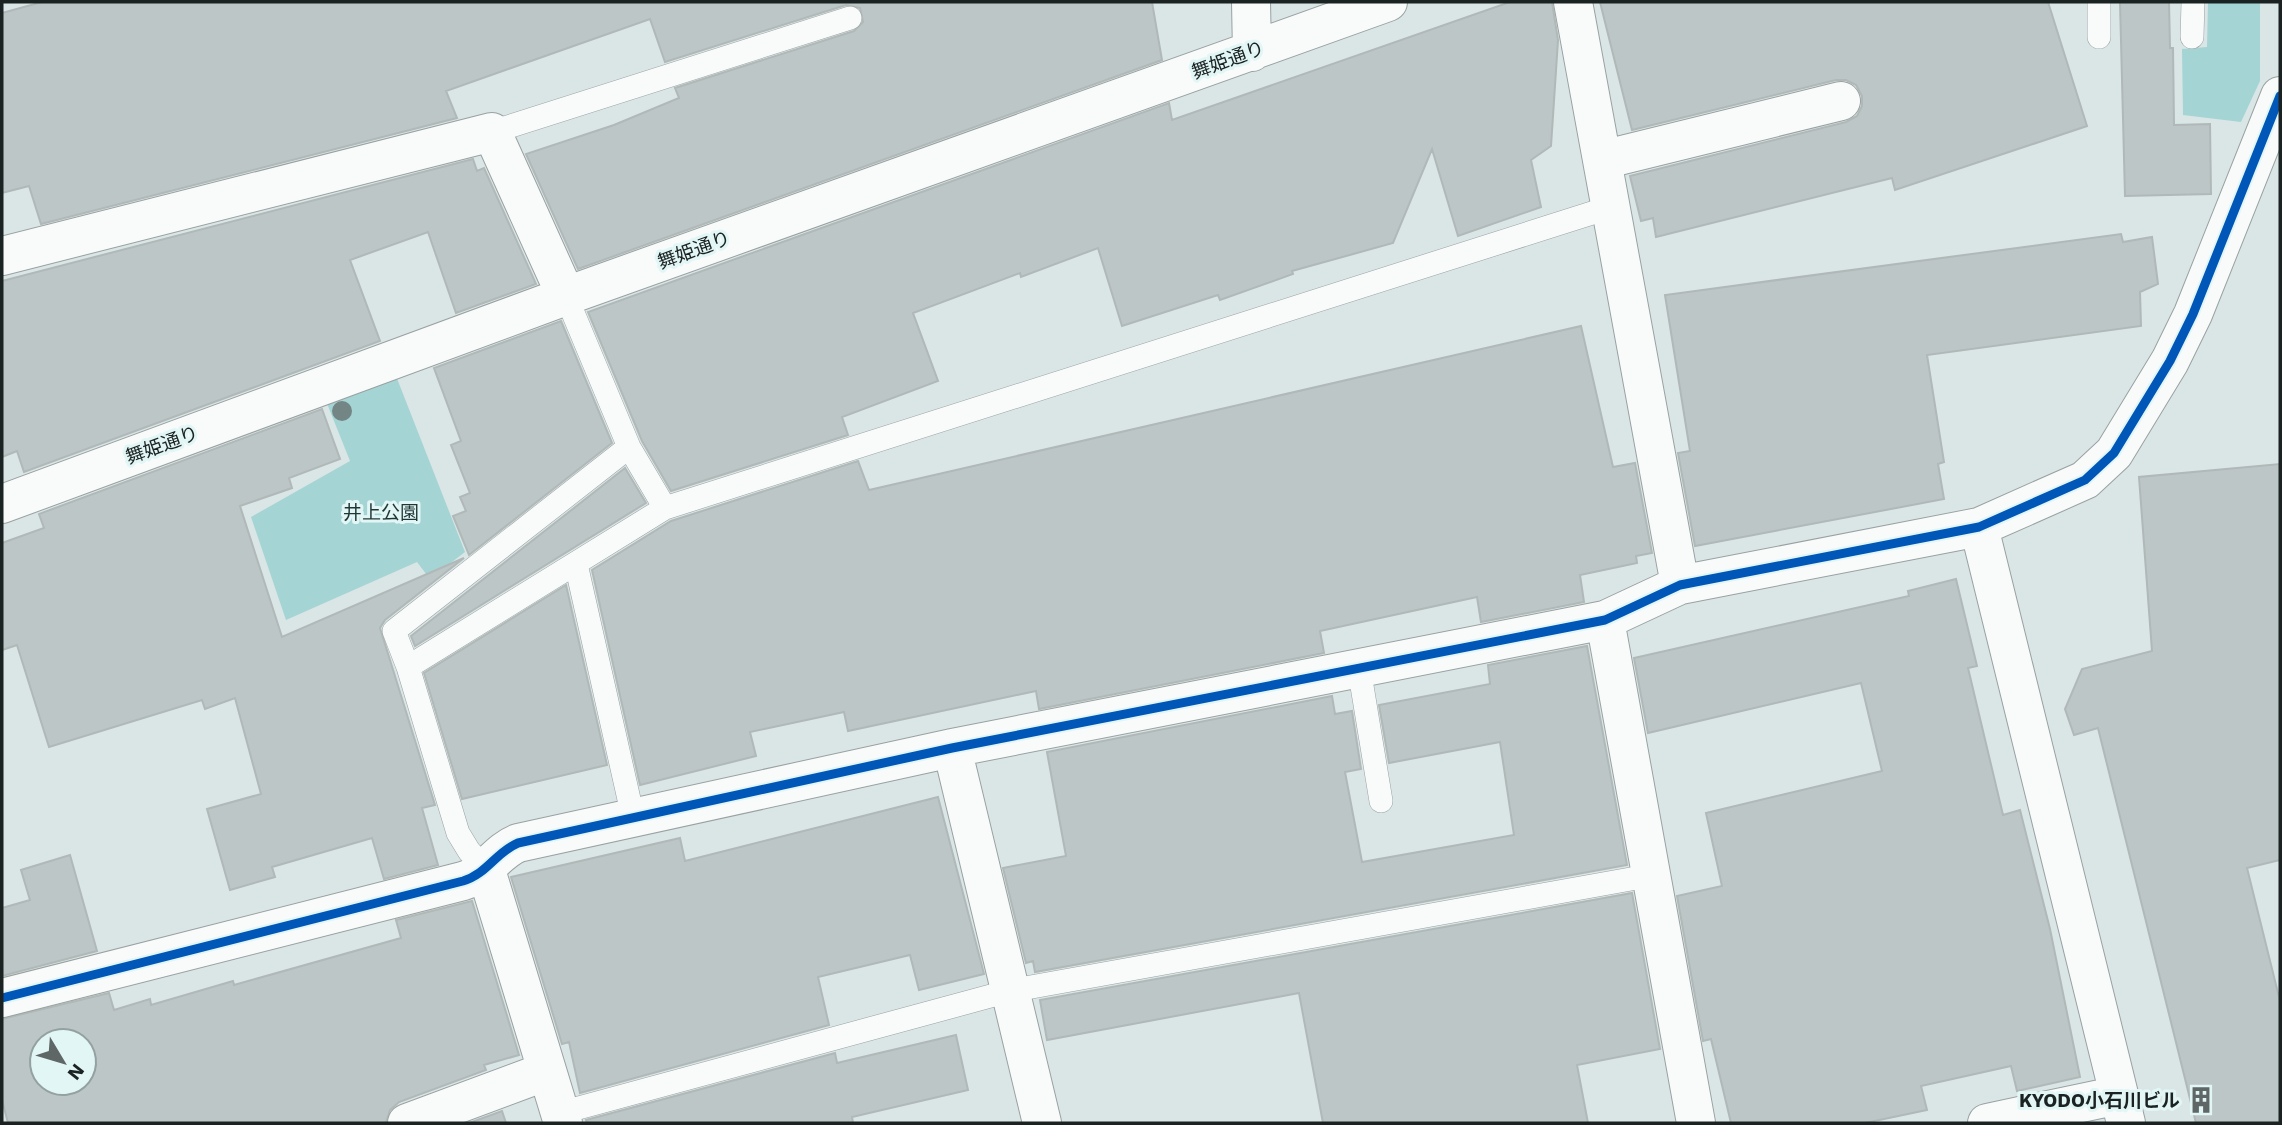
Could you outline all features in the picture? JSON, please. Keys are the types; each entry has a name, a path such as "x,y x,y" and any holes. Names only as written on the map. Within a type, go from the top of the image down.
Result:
{"street":[{"path":"1251,2 1252,52"},
{"name":"舞姫通り","path":"2,504 566,296 1388,2"},
{"path":"1573,2 1680,585"},
{"path":"1602,160 1841,102"},
{"path":"2,998 463,881 486,870 507,847 518,843 952,748 1605,620 1680,585 1979,527 2085,480 2114,453 2170,361 2193,314 2278,107"},
{"path":"2,256 492,132 566,296"},
{"path":"1979,527 2122,1109 1987,1123"},
{"path":"1605,620 1696,1123"},
{"path":"952,748 1042,1123"},
{"path":"486,870 562,1118"},
{"path":"407,1123 547,1072"}],"lane":[{"path":"2099,2 2099,37"},
{"path":"2192,37 2193,2"},
{"path":"492,132 850,18"},
{"path":"408,667 665,508 1611,208"},
{"path":"566,296 629,446 665,508"},
{"path":"486,870 458,833 408,667 394,631 629,446"},
{"path":"576,564 633,817"},
{"path":"1359,667 1381,801"},
{"path":"562,1118 1009,991 1653,875"}],"green space":[{"path":"2208,2 2260,2 2260,81 2241,122 2183,115 2182,49 2207,47"},
{"name":"井上公園","path":"396,376 465,552 430,579 417,562 286,620 251,517 350,461 326,401"}],"building":[{"path":"42,2 1152,2 1162,60 578,269 526,154 614,125 679,98 675,88 854,31 863,22 860,8 846,5 665,62 650,19 446,91 457,118 41,224 29,186 2,193 2,13"},
{"path":"1510,2 1552,2 1558,40 1551,146 1531,160 1541,207 1458,236 1432,149 1393,243 1292,271 1293,274 1220,300 1218,295 1122,326 1098,248 1021,277 1020,273 913,313 938,381 842,417 848,435 671,491 642,441 588,312 1169,103 1172,120"},
{"path":"1600,2 2048,2 2087,126 1895,190 1892,178 1656,237 1653,218 1641,221 1630,176 1846,122 1857,116 1862,106 1862,96 1856,85 1846,80 1836,80 1632,130"},
{"path":"2120,2 2169,2 2170,48 2173,48 2174,125 2210,124 2211,194 2125,196"},
{"path":"473,159 477,171 484,168 536,284 456,313 428,232 350,260 380,341 24,472 17,451 2,457 2,281"},
{"path":"2121,234 2123,242 2152,237 2158,284 2140,292 2141,326 1927,355 1944,462 1938,464 1944,499 1695,546 1678,453 1690,451 1665,295"},
{"path":"561,321 612,443 469,555 453,516 466,511 460,497 470,493 451,445 461,441 434,368"},
{"path":"1581,326 1613,467 1635,463 1652,553 1636,556 1637,563 1580,575 1584,602 1481,622 1477,597 1320,631 1324,653 1039,709 1036,691 848,731 844,712 750,732 756,756 640,785 592,570 671,521 858,461 869,490"},
{"path":"322,409 340,459 289,478 292,488 240,506 282,637 464,558 385,620 380,628 435,805 422,808 438,865 384,879 372,838 272,867 275,877 230,890 207,809 261,794 235,698 205,709 202,700 49,747 17,645 2,650 2,543 44,528 39,514"},
{"path":"2280,464 2280,860 2247,868 2280,1001 2280,1123 2196,1123 2098,728 2074,735 2065,709 2082,669 2152,651 2139,477"},
{"path":"625,468 646,503 415,646 411,636"},
{"path":"1956,579 1977,666 1968,668 2003,815 2020,810 2050,929 2080,1077 2017,1091 2011,1066 1921,1086 1927,1110 1865,1123 1731,1123 1711,1039 1703,1041 1677,896 1722,886 1706,813 1882,771 1861,683 1648,733 1634,658 1909,596 1908,591"},
{"path":"566,585 607,765 462,799 424,673"},
{"path":"1587,646 1627,865 1035,972 1033,961 1026,963 1003,868 1066,856 1047,752 1332,696 1335,714 1352,711 1361,769 1345,772 1362,862 1514,835 1500,742 1389,763 1379,705 1490,684 1488,665"},
{"path":"938,797 984,974 919,990 910,955 818,977 829,1025 580,1093 569,1042 562,1044 511,877 680,838 685,861"},
{"path":"70,855 97,951 2,976 2,908 30,900 21,870"},
{"path":"1632,893 1660,1049 1577,1065 1588,1123 1323,1123 1299,993 1047,1040 1040,1000"},
{"path":"472,901 519,1055 484,1065 486,1070 399,1102 390,1110 386,1123 8,1123 2,1100 2,1019 109,993 114,1010 150,999 151,1005 233,981 234,985 401,938 396,920"},
{"path":"956,1035 968,1090 852,1117 853,1123 587,1123 586,1120 835,1053 837,1063"},
{"path":"502,1111 506,1123 469,1123"}],"cycle path":[{"path":"2,998 463,881 479,873 518,843 952,748 1605,620 1680,585 1979,527 2085,480 2114,453 2170,361 2193,314 2280,96"}],"place":[{"name":"KYODO小石川ビル","path":"2201,1100"}]}
